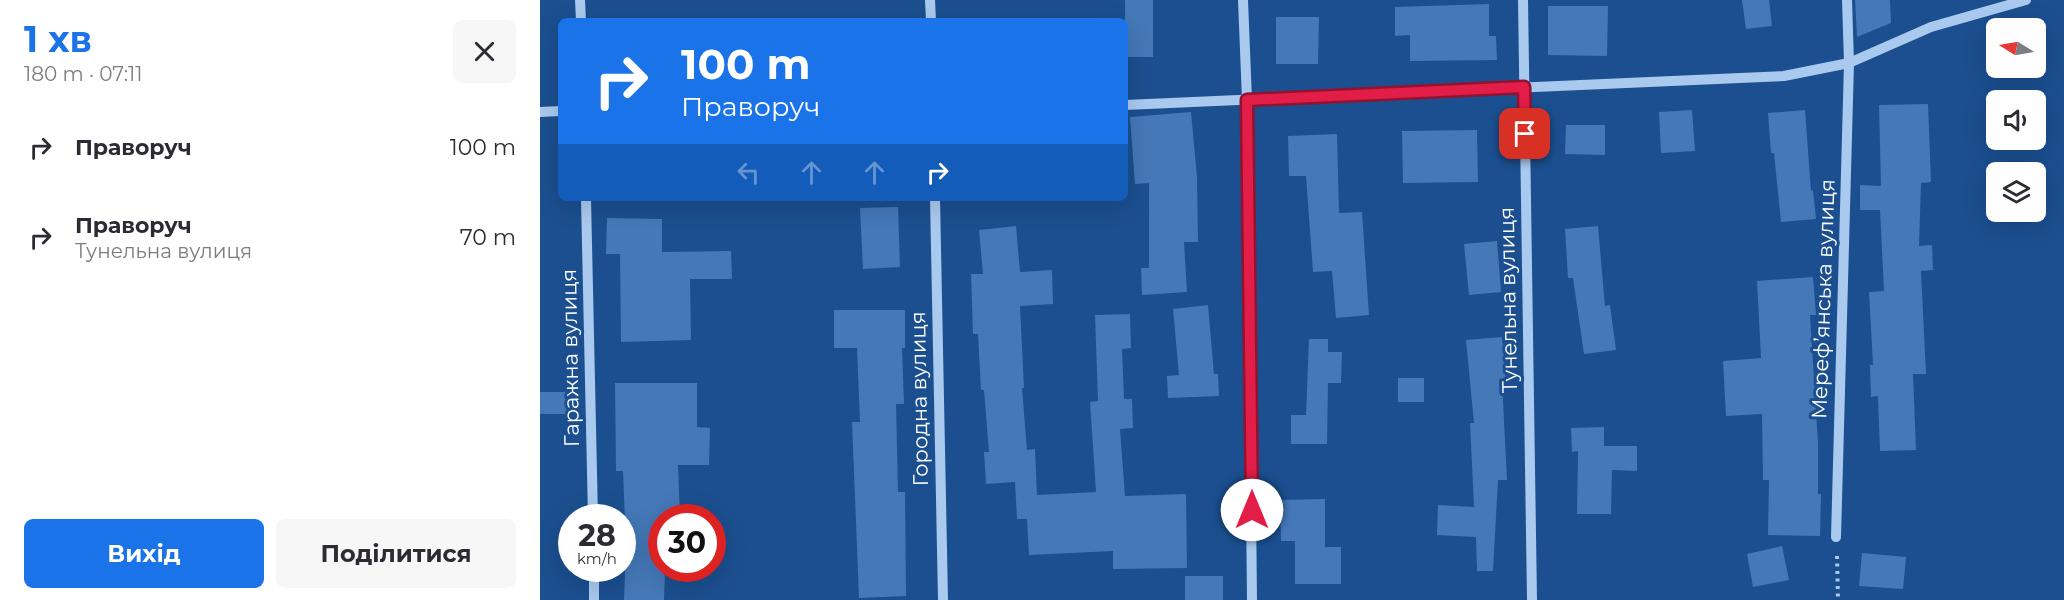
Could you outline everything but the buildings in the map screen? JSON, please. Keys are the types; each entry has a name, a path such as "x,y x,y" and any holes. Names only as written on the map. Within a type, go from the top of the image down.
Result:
{"street":[{"path":"580,0 581,18"},
{"path":"930,0 931,18"},
{"path":"1243,0 1247,100 1252,600"},
{"name":"Тунельна вулиця","path":"1523,0 1532,600"},
{"name":"Мерефʼянська вулиця","path":"1836,537 1849,63 1847,0"},
{"path":"1128,105 1784,76 1849,63 1931,27 2026,0"},
{"path":"540,112 558,111"},
{"name":"Гаражна вулиця","path":"586,201 593,504"},
{"name":"Городна вулиця","path":"935,201 942,600"},
{"path":"594,582 594,600"}],"path":[{"path":"1836,537 1838,600"}],"route":[{"path":"1252,510 1247,100 1524,87 1525,134"}]}
